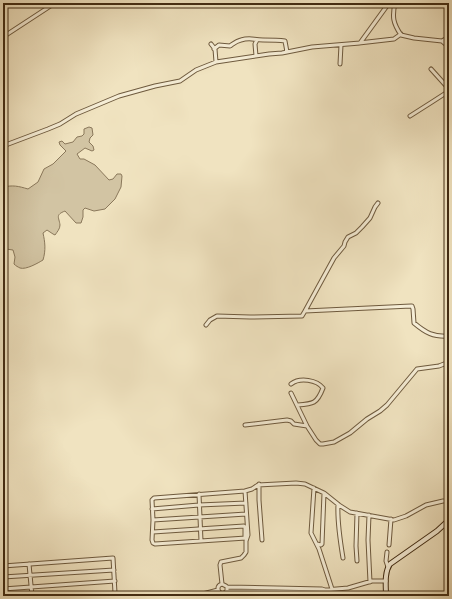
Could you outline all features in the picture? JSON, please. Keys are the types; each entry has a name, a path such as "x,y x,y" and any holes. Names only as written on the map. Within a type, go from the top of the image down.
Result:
{"street":[{"path":"3,37 55,3"},
{"path":"359,43 389,3"},
{"path":"395,3 393,16 394,22 403,36 442,41 449,47"},
{"path":"3,146 60,124 76,114 119,96 142,89 180,81 196,70 216,62 312,47 392,39 401,34"},
{"path":"442,41 449,37"},
{"path":"214,49 220,45 230,46 236,41 254,38 258,40 285,41 286,52"},
{"path":"256,56 255,44 258,40"},
{"path":"211,44 214,49 216,62"},
{"path":"340,64 341,45"},
{"path":"410,116 449,90 431,69"},
{"path":"206,325 210,320 217,316 302,316 334,258 344,246 348,237 356,233 370,218 378,203"},
{"path":"305,311 412,306 414,323 420,328 432,335 440,337 449,336"},
{"path":"291,393 307,426 316,440 320,444 334,442 350,433 366,419 387,405 417,369 439,366 449,362"},
{"path":"291,384 295,381 311,381 320,384 323,388 318,400 310,404 297,405"},
{"path":"245,425 287,420 294,424 307,426"},
{"path":"247,538 155,544 152,540 152,500 154,498 247,491 259,484 296,483 305,484 324,493 350,512 394,520 402,518 426,505 449,501"},
{"path":"259,484 262,540"},
{"path":"314,488 310,530 322,556 332,590"},
{"path":"245,491 247,538 246,550 241,558 223,561 220,564 222,584 226,586 227,589 332,590 348,588 370,582 386,581"},
{"path":"317,544 322,544 324,493"},
{"path":"199,494 201,541"},
{"path":"152,509 246,503"},
{"path":"338,504 338,524 343,558"},
{"path":"153,520 246,514"},
{"path":"356,561 357,514"},
{"path":"369,515 368,540 370,582"},
{"path":"389,545 391,519"},
{"path":"388,567 399,556 437,531 449,520"},
{"path":"153,532 244,526 245,537 247,538"},
{"path":"386,596 388,567 386,561 387,552"},
{"path":"3,566 113,558 115,593"},
{"path":"29,564 32,596"},
{"path":"3,578 114,570"},
{"path":"3,589 115,581"},
{"path":"218,590 218,587 222,584"},
{"path":"218,590 218,592 223,594 227,589"},
{"path":"195,596 218,590"}],"shaded area":[{"path":"89,127 92,128 93,135 89,142 93,146 94,150 92,151 85,148 77,154 80,159 84,159 95,165 109,180 113,179 117,174 121,174 121,187 115,199 105,209 94,211 85,208 83,210 81,223 76,223 65,211 60,214 58,216 60,226 55,235 47,230 43,233 45,253 43,260 29,267 20,268 16,266 14,264 15,257 13,250 3,249 3,187 16,186 28,189 38,182 44,169 53,164 66,151 59,142 62,141 65,144 73,142 77,137 84,134 84,129"}]}
